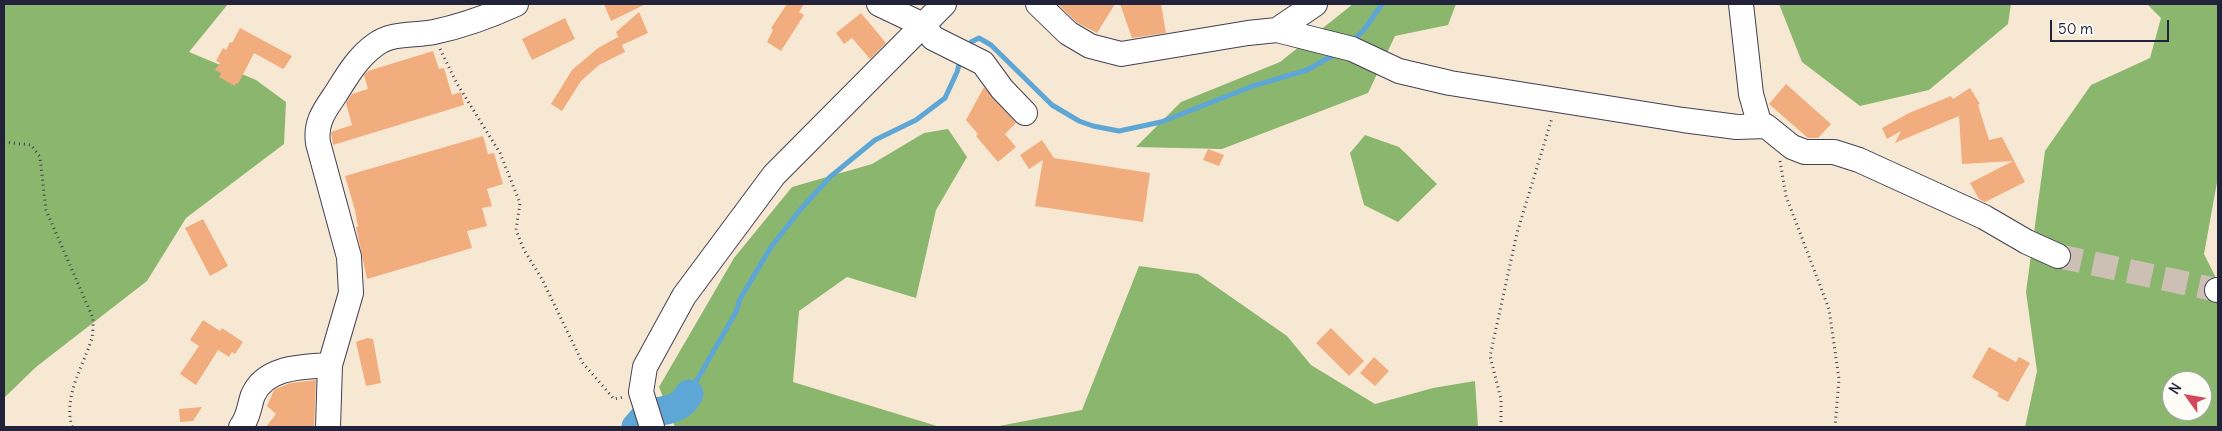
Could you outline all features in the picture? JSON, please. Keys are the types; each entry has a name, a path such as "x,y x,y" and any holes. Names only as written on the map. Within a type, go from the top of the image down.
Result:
{"street":[{"path":"328,427 330,365 352,293 348,257 318,143 316,130 320,118 357,59 376,43 403,34 433,32 487,17 516,4"},
{"path":"879,4 923,25 933,38 983,63 1002,89 1025,113"},
{"path":"652,427 641,392 645,367 684,296 774,175 944,4"},
{"path":"1038,4 1068,33 1090,46 1121,54 1277,30 1352,49 1399,71 1450,83 1683,120 1737,127 1766,126 1792,147 1806,152 1834,152 1859,160 1984,217 2027,242 2058,256"},
{"path":"1277,30 1316,4"},
{"path":"1741,4 1751,94 1760,126"},
{"path":"241,427 250,410 253,395 260,383 272,375 292,368 330,365"}],"path":[{"path":"433,32 456,82 500,153 520,203 516,230 531,264 542,279 582,362 614,399 641,392"},
{"path":"1501,427 1501,399 1490,356 1517,233 1552,123 1556,99"},
{"path":"1784,141 1780,161 1786,196 1829,309 1839,379 1835,427"},
{"path":"4,142 31,145 40,157 46,210 93,318 92,336 74,382 68,415 72,427"}],"green space":[{"path":"4,4 228,4 189,52 256,80 286,102 284,144 186,218 147,281 36,367 4,398"},
{"path":"1353,4 1456,4 1448,25 1395,36 1368,93 1222,149 1136,147 1181,102 1280,62"},
{"path":"1779,4 2011,4 2008,24 1929,90 1860,106 1802,62"},
{"path":"2147,4 2218,4 2218,177 2204,254 2218,282 2218,427 2025,427 2037,371 2026,292 2045,151 2091,85 2150,58 2161,18"},
{"path":"948,129 967,157 936,210 916,298 847,277 799,311 793,382 940,427 675,427 659,387 734,258 792,187 872,164 924,133"},
{"path":"1365,135 1399,147 1437,184 1398,222 1364,205 1350,153"},
{"path":"1139,266 1198,274 1287,336 1311,365 1375,404 1433,388 1475,381 1478,427 994,427 1082,410"}],"building":[{"path":"604,4 646,4 611,21"},
{"path":"787,4 804,4 799,12 804,15 781,51 767,42 773,30 771,28"},
{"path":"1058,4 1115,4 1097,33 1076,22"},
{"path":"1120,4 1161,4 1166,33 1132,38"},
{"path":"639,12 648,33 622,45 625,52 599,65 581,81 562,111 551,104 572,70 598,48 618,37 620,41 616,32"},
{"path":"861,13 886,43 870,59 852,38 844,44 836,33"},
{"path":"565,18 575,39 532,60 522,39"},
{"path":"240,28 292,56 285,67 283,69 254,53 238,84 236,83 235,86 219,77 221,73 215,70 220,63 216,61 223,48 226,50 230,42 232,43"},
{"path":"433,51 439,69 444,68 452,95 461,92 464,105 333,145 331,132 352,125 346,103 352,94 368,89 364,75 368,71"},
{"path":"1786,84 1831,124 1818,138 1808,138 1769,104"},
{"path":"984,87 1016,123 1005,134 1016,147 998,162 976,136 978,134 966,120"},
{"path":"1970,88 1980,104 1978,105 1989,140 2002,137 2025,182 1985,202 1979,199 1970,183 2013,161 1962,164 1959,116 1895,143 1901,131 1887,139 1882,128 1909,113 1951,96 1953,99"},
{"path":"483,136 488,154 494,153 503,184 487,189 492,206 482,208 487,226 467,231 472,248 367,279 356,227 358,227 355,210 345,176"},
{"path":"1042,140 1054,158 1150,173 1143,222 1035,206 1043,160 1029,169 1020,155"},
{"path":"1208,149 1224,155 1219,166 1203,160"},
{"path":"203,219 228,266 210,276 185,228"},
{"path":"203,320 220,331 222,328 243,342 235,354 232,352 229,357 218,350 196,385 180,374 199,346 190,340"},
{"path":"1331,328 1364,361 1349,376 1316,343"},
{"path":"367,338 373,339 381,383 366,386 356,342"},
{"path":"1989,347 2016,362 2019,357 2030,363 2008,402 1997,396 1999,393 1972,377"},
{"path":"1374,357 1389,371 1375,386 1360,373"},
{"path":"316,380 314,427 266,427 276,414 267,406 274,390 290,383"},
{"path":"202,407 193,421 180,422 179,409"}],"waterway":[{"path":"1351,42 1364,30 1382,4"},
{"path":"967,49 971,42 979,38 991,45 1052,105 1079,121 1119,131 1161,122 1253,86 1307,70 1339,52"},
{"path":"689,394 736,312 740,299 771,247 800,210 830,177 875,140 916,120 945,98 961,58"},
{"path":"636,427 648,413 677,407 689,394"}],"tunnel":[{"path":"2058,256 2217,290"}]}
